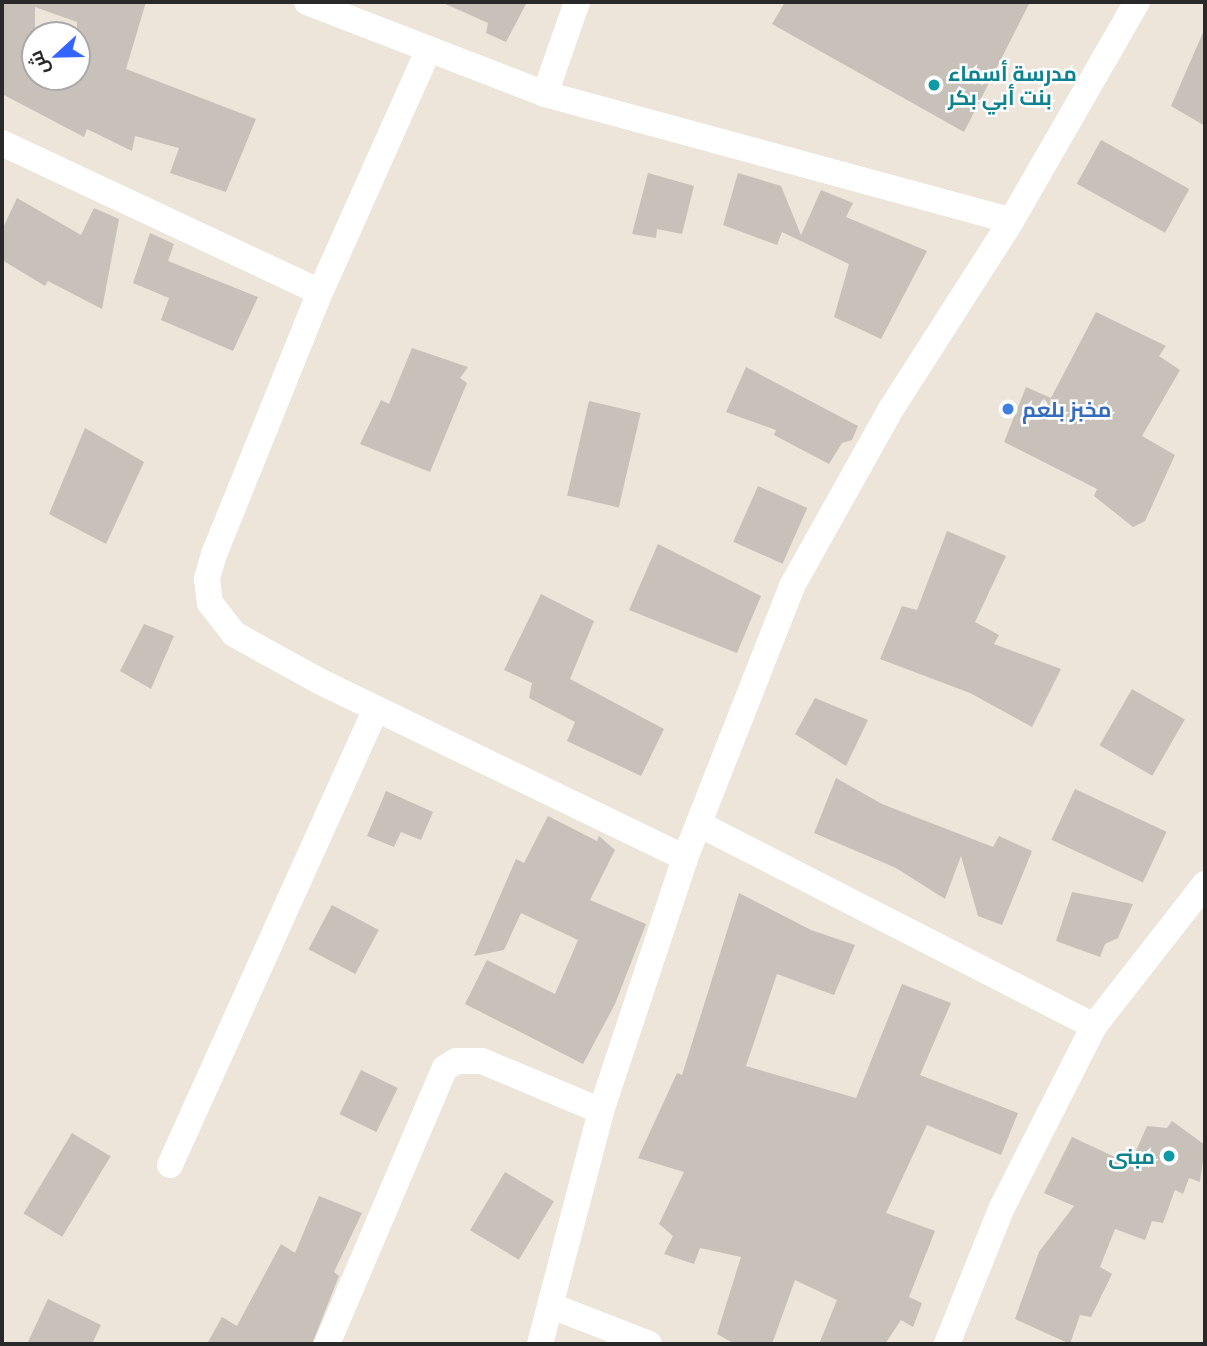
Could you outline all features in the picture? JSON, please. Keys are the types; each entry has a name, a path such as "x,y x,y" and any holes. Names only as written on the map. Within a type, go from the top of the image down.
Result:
{"street":[{"path":"307,2 545,94 1011,221"},
{"path":"545,94 577,2"},
{"path":"540,1344 601,1111 685,858 792,586 891,409 1011,221 1137,2"},
{"path":"428,51 320,292 214,554 207,579 210,603 234,634 376,711 685,858"},
{"path":"2,143 320,292"},
{"path":"170,1165 376,711"},
{"path":"699,824 1094,1026"},
{"path":"947,1344 1002,1207 1094,1026 1205,884"},
{"path":"327,1344 445,1068 456,1061 482,1061 601,1111"},
{"path":"552,1306 649,1344"}],"building":[{"path":"2,2 146,2 126,69 256,119 226,192 170,173 179,148 135,136 132,151 87,129 84,137 2,94"},
{"path":"441,2 527,2 506,42 486,33 488,23"},
{"name":"مدرسة أسماء بنت أبي بكر","path":"785,2 1030,2 964,132 772,24"},
{"path":"1205,28 1205,126 1171,106"},
{"path":"1101,140 1189,189 1165,233 1077,184"},
{"path":"648,173 694,186 682,234 657,229 656,238 632,234"},
{"path":"738,173 781,186 801,235 821,190 853,203 846,217 927,251 881,339 834,317 849,264 782,232 777,245 723,225"},
{"path":"17,198 81,235 94,208 119,219 102,309 48,281 45,286 2,260 2,230"},
{"path":"150,233 174,244 168,261 258,297 233,351 161,320 169,298 133,283"},
{"path":"1096,312 1166,346 1159,356 1180,370 1142,436 1175,455 1145,521 1133,527 1094,496 1097,489 1004,442 1026,387 1051,398"},
{"path":"412,348 468,367 460,378 467,383 430,472 360,444 381,400 389,404"},
{"path":"746,367 858,426 852,440 842,443 829,464 774,435 776,430 726,412"},
{"path":"589,401 641,413 619,507 567,496"},
{"path":"85,428 144,462 106,544 49,514"},
{"path":"758,486 807,508 783,564 733,542"},
{"path":"947,531 1006,556 975,622 999,635 994,644 1061,669 1032,727 970,693 880,659 902,606 917,610"},
{"path":"658,544 761,596 737,653 629,610"},
{"path":"541,594 594,621 570,679 664,729 641,776 567,741 575,722 529,698 532,683 504,670"},
{"path":"144,624 174,636 151,689 120,671"},
{"path":"1132,689 1185,719 1152,776 1100,745"},
{"path":"815,698 868,720 846,766 795,734"},
{"path":"836,778 882,804 993,847 999,836 1032,851 1002,925 978,916 961,856 945,899 896,868 814,833"},
{"path":"1075,789 1167,832 1143,882 1051,840"},
{"path":"386,791 433,812 421,840 401,832 394,847 367,836"},
{"path":"548,816 597,841 599,836 615,850 590,900 646,924 615,1004 583,1064 465,1004 487,960 555,994 578,940 521,913 504,950 474,956 516,859 524,863"},
{"path":"1072,892 1133,904 1118,938 1105,944 1100,957 1056,941"},
{"path":"739,893 811,930 855,945 834,995 777,974 746,1066 856,1098 902,984 951,1003 920,1075 1018,1113 1001,1155 927,1125 886,1213 935,1231 909,1297 922,1303 913,1327 901,1320 885,1344 819,1344 837,1300 795,1280 772,1344 735,1344 717,1334 741,1257 700,1248 694,1264 664,1254 673,1236 659,1224 684,1172 638,1158 677,1073 682,1075"},
{"path":"332,905 379,930 355,974 309,949"},
{"path":"361,1070 398,1088 376,1132 340,1114"},
{"path":"1172,1121 1205,1145 1200,1182 1189,1178 1183,1194 1175,1190 1163,1223 1152,1221 1145,1240 1115,1229 1100,1267 1112,1274 1091,1317 1080,1315 1070,1344 1015,1319 1039,1252 1074,1206 1044,1193 1072,1137 1130,1164 1147,1126 1167,1128"},
{"path":"72,1133 111,1156 62,1237 24,1214"},
{"path":"505,1172 554,1201 519,1260 470,1230"},
{"path":"319,1196 362,1213 334,1272 339,1276 312,1344 207,1344 222,1317 237,1326 281,1244 295,1253"},
{"path":"48,1299 101,1325 92,1344 27,1344"}],"place":[{"name":"مدرسة أسماء بنت أبي بكر","path":"934,85"},
{"name":"مخبز بلعم","path":"1008,409"},
{"name":"مبنى","path":"1169,1156"}]}
